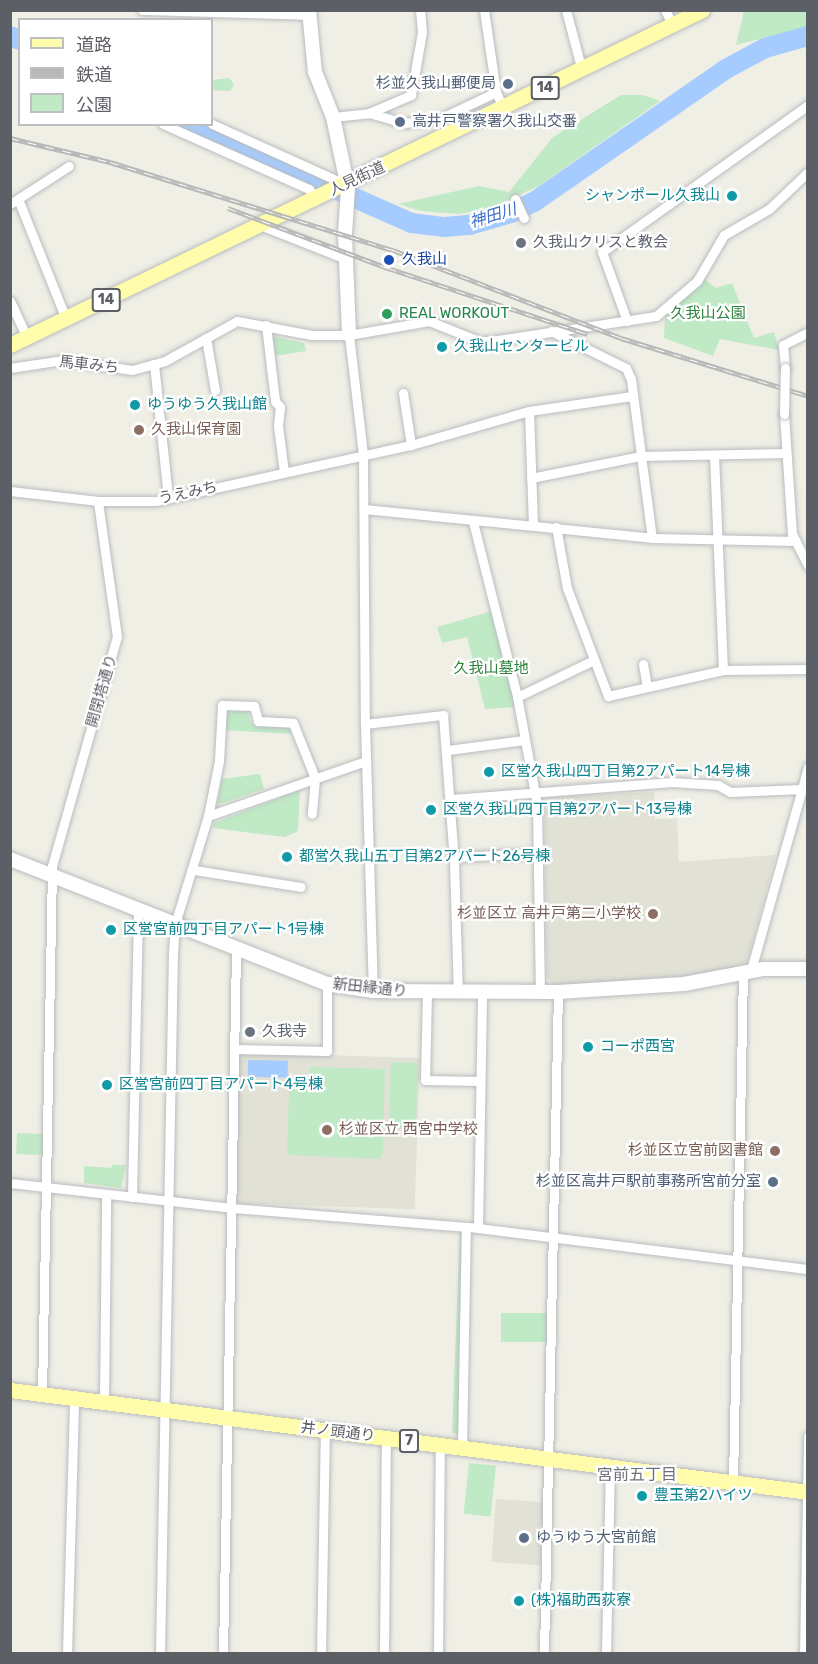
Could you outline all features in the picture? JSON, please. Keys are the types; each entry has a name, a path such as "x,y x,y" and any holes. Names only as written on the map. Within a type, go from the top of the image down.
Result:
{"main road":[{"name":"人見街道","path":"10,345 320,196 346,186 702,10"},
{"name":"井ノ頭通り","path":"10,1390 807,1492"}],"street":[{"path":"142,10 309,13 315,72 333,117 349,208 346,259 349,335 363,455 365,724 373,991"},
{"path":"333,117 369,113 411,95 422,32 420,10"},
{"path":"484,10 496,92 503,108"},
{"path":"566,10 582,71"},
{"path":"665,10 673,26"},
{"path":"369,113 405,123 439,119 496,92"},
{"path":"627,321 602,252 807,105"},
{"path":"213,124 346,186"},
{"path":"167,126 320,196"},
{"path":"66,318 14,201 69,166"},
{"path":"168,498 154,364 237,321 312,335 349,335 419,321 442,324 479,341 513,339 549,330 656,316 672,306 697,280 724,235 769,209 807,172"},
{"path":"516,199 524,218"},
{"path":"260,225 346,259"},
{"path":"10,301 27,337"},
{"path":"266,325 275,401 280,407 278,426 284,472"},
{"path":"549,330 626,368 652,538"},
{"path":"807,332 783,345 786,453 800,543 807,566"},
{"path":"206,338 215,390"},
{"name":"馬車みち","path":"10,368 63,360 132,370 154,364"},
{"path":"403,393 411,445"},
{"name":"うえみち","path":"10,491 98,501 168,498 411,445 529,411 632,396"},
{"path":"529,411 533,524"},
{"path":"531,478 640,456 786,453"},
{"path":"714,456 720,540 723,670"},
{"name":"開閉塔通り","path":"42,1394 52,866 117,637 98,501"},
{"path":"364,509 473,522 533,524 652,538 800,543"},
{"path":"473,522 517,697 535,791 540,992"},
{"path":"556,527 567,588 608,696 723,670 807,669"},
{"path":"517,697 594,660"},
{"path":"643,664 647,686"},
{"path":"159,1653 167,1410 175,924 194,870 208,816 219,760 222,705 254,706 258,721 293,723 315,778 312,814"},
{"path":"365,724 443,715 451,799 458,993"},
{"path":"448,750 524,740"},
{"path":"208,816 366,761"},
{"path":"733,1482 747,971 807,773"},
{"path":"451,799 672,782 718,785 730,792 802,789"},
{"path":"454,857 538,853"},
{"name":"新田縁通り","path":"10,859 327,984 373,991 558,992 684,984 747,971 807,969"},
{"path":"194,870 301,887"},
{"path":"132,1197 138,911"},
{"path":"223,1653 236,949"},
{"path":"235,1049 327,1051 327,984"},
{"path":"544,1653 558,992"},
{"path":"427,993 425,1080 480,1081"},
{"path":"478,1228 482,993"},
{"path":"10,1184 232,1208 478,1228 807,1269"},
{"path":"104,1403 106,1195"},
{"path":"462,1448 466,1227"},
{"path":"67,1653 74,1399"},
{"path":"321,1653 325,1431"},
{"path":"804,1653 807,1436"},
{"path":"384,1653 386,1437"},
{"path":"438,1653 440,1445"},
{"path":"606,1653 610,1465"}],"shaded area":[{"name":"杉並区立 高井戸第二小学校","path":"654,792 655,819 677,819 679,862 776,855 746,966 687,978 555,986 547,977 544,801 549,797"},
{"name":"杉並区立 西宮中学校","path":"238,1052 420,1058 415,1209 233,1203"},
{"path":"496,1499 545,1502 540,1565 492,1562"}],"green space":[{"path":"744,11 807,11 807,27 736,45"},
{"path":"230,78 234,85 230,91 213,90 213,80"},
{"path":"621,95 643,95 660,101 539,186 490,208 459,214 421,211 398,204 479,186 509,192 553,137"},
{"name":"久我山公園","path":"703,278 716,288 732,283 754,338 774,332 779,350 720,339 713,356 664,338 665,313"},
{"path":"271,336 304,343 306,351 274,356"},
{"name":"久我山墓地","path":"492,611 516,707 485,709 467,637 442,643 437,627"},
{"path":"229,709 247,710 251,723 257,726 288,727 293,734 223,730 225,713"},
{"path":"260,774 264,789 220,804 218,801 222,779"},
{"path":"300,790 298,831 285,837 213,828 214,823"},
{"path":"391,1062 418,1063 416,1129 389,1128"},
{"path":"310,1067 385,1069 383,1152 379,1159 287,1155 289,1089 309,1089"},
{"path":"17,1133 43,1134 42,1155 16,1154"},
{"path":"112,1165 126,1165 121,1188 84,1183 84,1166 112,1168"},
{"path":"460,1230 464,1231 459,1434 452,1433"},
{"path":"501,1313 548,1313 548,1342 501,1342"},
{"path":"469,1463 496,1466 491,1517 464,1514"}],"water":[{"path":"248,1060 288,1061 288,1078 248,1077"}],"waterway":[{"name":"神田川","path":"10,36 18,39"},
{"name":"神田川","path":"192,126 411,223 445,227 470,225 511,213 534,202 726,69 765,48 808,36"}],"railway":[{"path":"10,138 110,162 393,250 621,338 808,396"},
{"path":"228,208 388,268 587,334"}],"place":[{"name":"杉並久我山郵便局","path":"508,84"},
{"name":"高井戸警察署久我山交番","path":"400,122"},
{"name":"シャンポール久我山","path":"732,196"},
{"name":"久我山クリスと教会","path":"521,243"},
{"name":"久我山","path":"389,260"},
{"name":"REAL WORKOUT","path":"387,314"},
{"name":"久我山センタービル","path":"442,347"},
{"name":"ゆうゆう久我山館","path":"135,405"},
{"name":"久我山保育園","path":"139,430"},
{"name":"区営久我山四丁目第2アパート14号棟","path":"489,772"},
{"name":"区営久我山四丁目第2アパート13号棟","path":"431,810"},
{"name":"都営久我山五丁目第2アパート26号棟","path":"287,857"},
{"name":"杉並区立 高井戸第二小学校","path":"653,914"},
{"name":"区営宮前四丁目アパート1号棟","path":"111,930"},
{"name":"久我寺","path":"250,1032"},
{"name":"コーポ西宮","path":"588,1047"},
{"name":"区営宮前四丁目アパート4号棟","path":"107,1085"},
{"name":"杉並区立 西宮中学校","path":"327,1130"},
{"name":"杉並区立宮前図書館","path":"775,1151"},
{"name":"杉並区高井戸駅前事務所宮前分室","path":"773,1182"},
{"name":"豊玉第2ハイツ","path":"642,1496"},
{"name":"ゆうゆう大宮前館","path":"524,1538"},
{"name":"(株)福助西荻寮","path":"519,1601"}],"district":[{"name":"宮前五丁目","path":"637,1475"}]}
